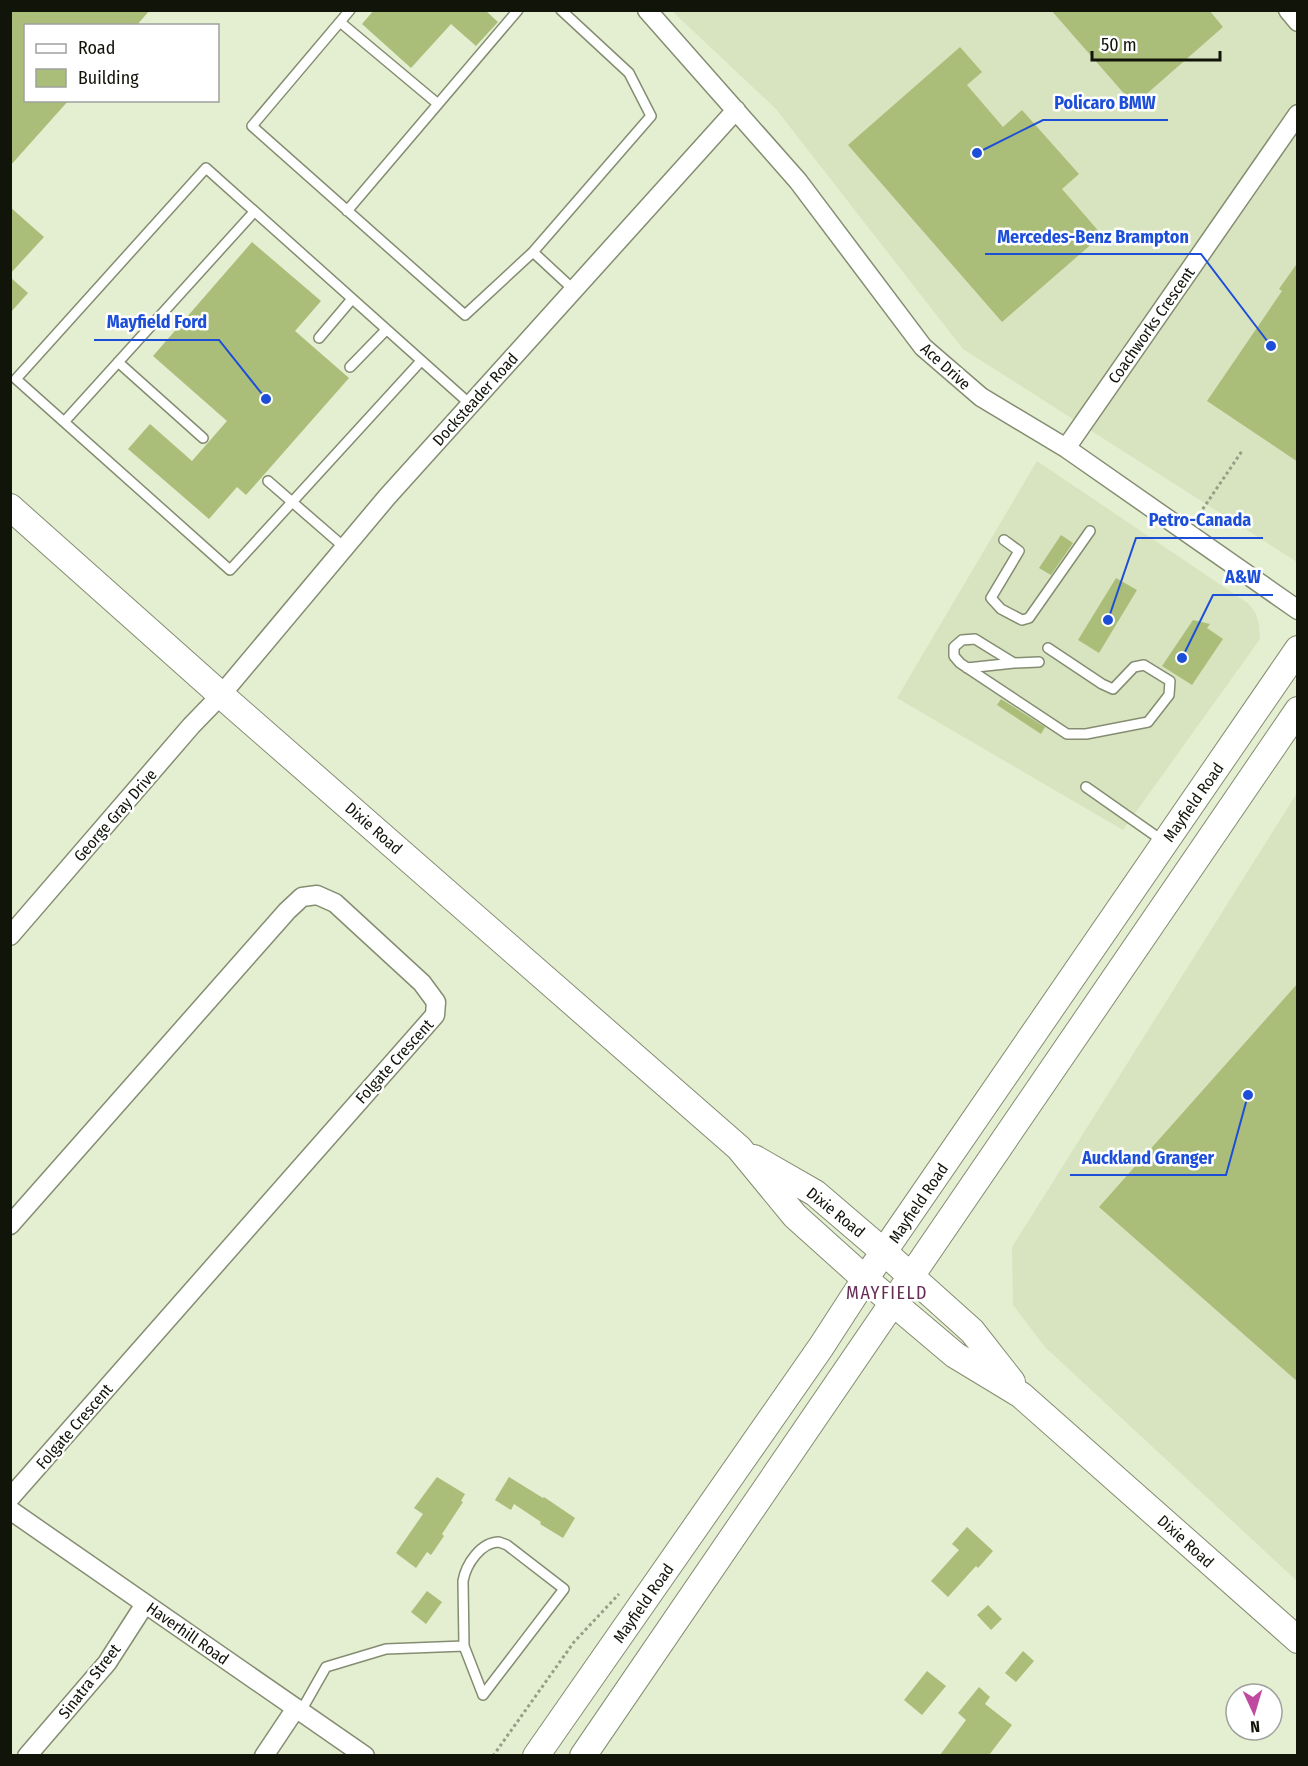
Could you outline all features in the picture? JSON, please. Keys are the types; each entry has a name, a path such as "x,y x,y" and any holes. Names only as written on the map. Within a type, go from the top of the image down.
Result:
{"main road":[{"name":"Dixie Road","path":"10,507 221,695 739,1148 795,1216 865,1279 955,1355 1021,1395 1298,1640"},
{"name":"Mayfield Road","path":"536,1755 821,1347 865,1279 1298,649"},
{"name":"Mayfield Road","path":"583,1755 1298,710"},
{"name":"Dixie Road","path":"739,1148 815,1193 884,1252 972,1331 1021,1395"}],"street":[{"name":"Ace Drive","path":"647,10 798,181 923,347 981,397 1066,448 1298,610"},
{"path":"1288,10 1298,22"},
{"name":"Docksteader Road","path":"221,695 387,496 736,110"},
{"name":"Coachworks Crescent","path":"1066,448 1298,114"},
{"name":"George Gray Drive","path":"10,936 191,726 221,695"},
{"name":"Folgate Crescent","path":"10,1225 287,911 302,897 317,895 335,903 422,983 436,1002 435,1015 10,1498"},
{"name":"Haverhill Road","path":"10,1510 365,1755"},
{"name":"Sinatra Street","path":"27,1755 106,1663 146,1604"},
{"path":"264,1755 298,1709"}],"lane":[{"path":"350,10 252,126 465,315 533,252 651,116 629,73 561,10"},
{"path":"348,211 518,10"},
{"path":"340,22 438,104"},
{"path":"421,361 230,570 16,379 206,168 470,404"},
{"path":"64,422 254,212"},
{"path":"533,252 574,290"},
{"path":"318,338 352,300"},
{"path":"350,367 386,330"},
{"path":"118,363 203,438"},
{"path":"268,481 344,548"},
{"path":"1004,540 1019,551 991,598 1001,609 1022,620 1029,618 1090,531"},
{"path":"1014,663 975,639 962,640 954,647 954,656 967,668 1066,734 1086,734 1148,722 1169,695 1170,681 1144,665 1134,667 1113,689 1048,648"},
{"path":"967,668 1039,662"},
{"path":"1086,787 1165,842"},
{"path":"494,1542 507,1545 564,1589 483,1695 464,1646 464,1576 479,1551 486,1545 494,1542"},
{"path":"298,1709 326,1667 386,1649 464,1646"}],"path":[{"path":"1186,533 1242,451"},
{"path":"493,1755 574,1642 619,1594"}],"shaded area":[{"path":"672,11 1297,11 1297,562 963,349 776,109"},
{"path":"1037,461 1249,604 1256,614 1259,625 1260,639 1123,830 897,698"},
{"path":"1297,793 1297,1581 1045,1347 1013,1305 1012,1247"}],"building":[{"path":"10,10 150,10 138,24 24,24 24,102 67,102 10,166"},
{"path":"374,10 485,10 498,22 476,46 451,24 411,68 362,24"},
{"path":"1051,10 1209,10 1223,27 1134,105"},
{"path":"960,47 982,72 967,85 1003,127 1022,110 1079,174 1062,189 1102,235 1002,322 848,145"},
{"path":"10,207 44,237 10,274"},
{"path":"252,242 321,301 295,331 349,378 246,495 237,487 209,519 128,449 150,424 192,461 227,421 153,356"},
{"path":"1298,262 1298,462 1207,401 1282,291 1279,289"},
{"path":"10,277 28,293 10,313"},
{"path":"1061,535 1073,543 1051,575 1039,568"},
{"path":"1116,578 1137,590 1099,653 1078,640"},
{"path":"1193,620 1210,624 1207,628 1223,639 1192,685 1162,666"},
{"path":"1001,699 1045,727 1041,734 997,705"},
{"path":"1298,983 1298,1382 1099,1207"},
{"path":"437,1477 465,1494 461,1501 463,1502 442,1534 444,1536 431,1555 427,1552 416,1568 396,1553 423,1514 414,1508"},
{"path":"509,1477 575,1518 563,1538 514,1504 511,1510 495,1500"},
{"path":"967,1527 993,1551 948,1597 931,1581 959,1550 952,1544"},
{"path":"427,1591 442,1602 426,1624 411,1612"},
{"path":"988,1605 1002,1619 991,1630 977,1615"},
{"path":"1023,1651 1034,1661 1016,1682 1005,1673"},
{"path":"927,1671 946,1686 922,1715 904,1700"},
{"path":"979,1687 990,1697 985,1704 1012,1725 989,1755 940,1755 966,1720 958,1713"}],"place":[{"name":"Policaro BMW","path":"977,153"},
{"name":"Mercedes-Benz Brampton","path":"1271,346"},
{"name":"Mayfield Ford","path":"266,399"},
{"name":"Petro-Canada","path":"1108,620"},
{"name":"A&W","path":"1182,658"},
{"name":"Auckland Granger","path":"1248,1095"}],"district":[{"name":"MAYFIELD","path":"887,1293"}]}
